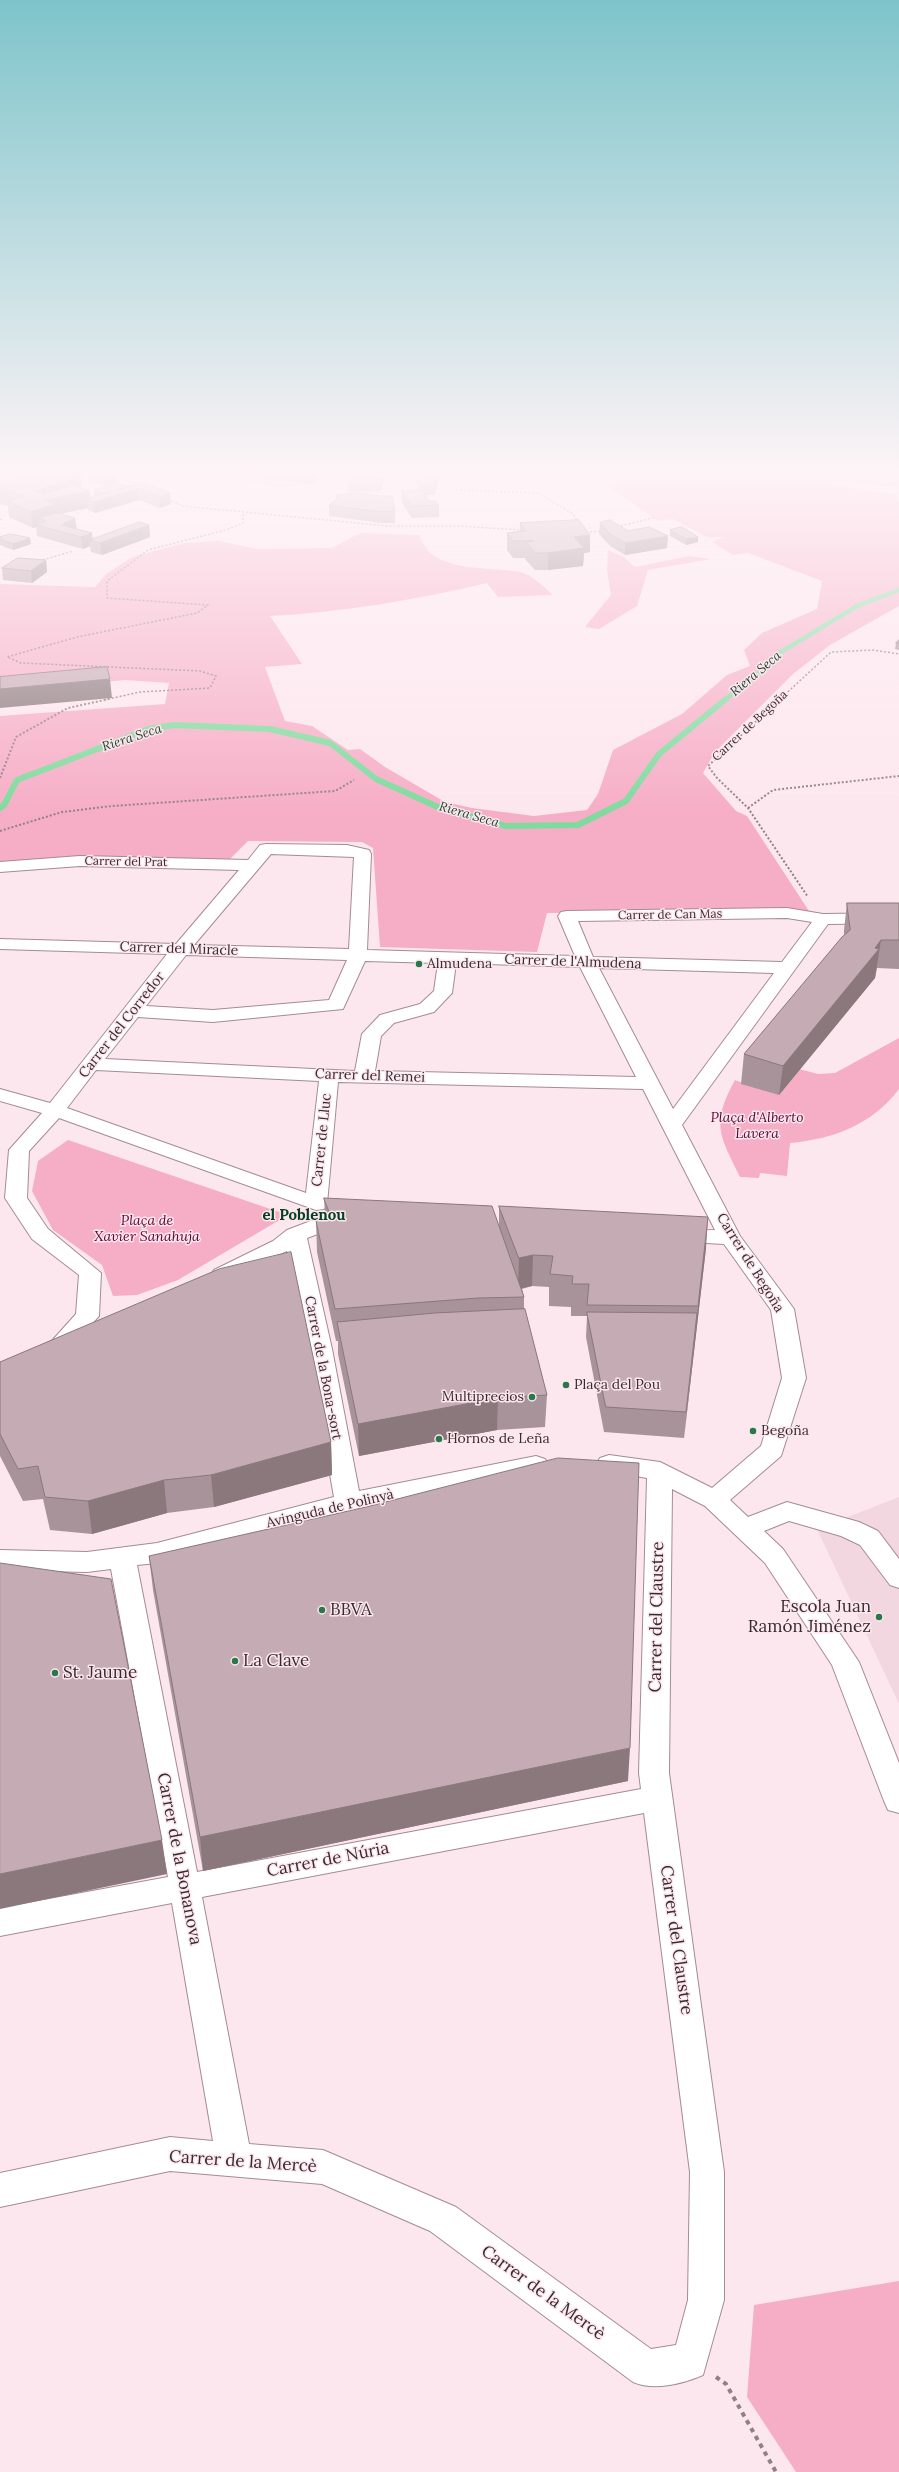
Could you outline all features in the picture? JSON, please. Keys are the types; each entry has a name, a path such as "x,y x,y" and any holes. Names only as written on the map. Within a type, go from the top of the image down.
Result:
{"street":[{"name":"Carrer del Corredor","path":"55,1110 181,950 266,849 347,850 363,854 358,955"},
{"name":"Carrer del Prat","path":"0,867 80,861 252,865"},
{"name":"Carrer de Can Mas","path":"587,963 567,916 787,913 823,919"},
{"path":"672,1126 789,968 823,919 899,918"},
{"name":"Carrer del Miracle","path":"0,944 358,955"},
{"path":"133,1011 212,1016 336,1005 358,955"},
{"name":"Carrer de l'Almudena","path":"358,955 789,968"},
{"path":"364,1076 372,1034 387,1019 427,1008 442,993 448,958"},
{"name":"Carrer de Begoña","path":"587,963 730,1237 782,1309 794,1378 772,1450 714,1500"},
{"name":"Carrer del Remei","path":"91,1064 329,1076 650,1083"},
{"name":"Carrer de Lluc","path":"55,1110 316,1204 329,1076"},
{"path":"0,1095 55,1110 19,1150 16,1198 40,1234 90,1273 87,1316 51,1347 103,1328"},
{"path":"203,1285 281,1246 295,1235 324,1224 364,1225"},
{"name":"Carrer de la Bona-sort","path":"295,1235 320,1349 348,1502"},
{"path":"658,1235 730,1237"},
{"path":"320,1349 344,1347"},
{"name":"Avinguda de Polinyà","path":"0,1560 86,1562 157,1553 348,1502 572,1461 660,1471"},
{"path":"660,1471 714,1500 774,1556 845,1662 899,1801"},
{"name":"Carrer del Claustre","path":"660,1471 654,1773 707,2172 706,2300 690,2362"},
{"path":"745,1529 787,1510 850,1529 869,1538 899,1578"},
{"name":"Carrer de la Bonanova","path":"122,1558 185,1887 234,2159"},
{"name":"Carrer de Núria","path":"0,1922 657,1798"},
{"name":"Carrer de la Mercè","path":"0,2190 170,2154 323,2167 443,2219 646,2369 690,2362"}],"path":[{"path":"0,778 16,737 68,708 140,692 210,688 216,676 200,671 21,663 8,657 31,649 108,630 197,613 208,605 107,598 107,585"},
{"name":"Carrer de Begoña","path":"823,919 748,808 717,778 708,766 831,652 873,650 899,654"},
{"path":"748,808 773,790 899,776"},
{"path":"0,831 62,812 112,806 335,791 354,780"},
{"path":"690,2362 726,2384 776,2472"}],"shaded area":[{"name":"Escola Juan Ramón Jiménez","path":"899,1497 899,1704 817,1529"}],"green space":[{"path":"0,585 95,587 96,585 476,585 433,595 379,604 325,612 270,616 302,664 265,667 285,721 312,726 348,750 360,749 385,767 445,802 472,808 534,816 587,810 598,794 613,750 682,714 727,675 750,666 744,650 762,633 817,609 821,585 899,585 899,606 830,645 793,674 715,752 703,773 736,811 747,816 809,911 547,913 537,952 380,947 373,848 362,842 248,841 229,860 0,862 0,716 165,704 169,683 125,680 0,692"},
{"path":"489,585 542,585 553,595 498,597"},
{"path":"609,585 643,585 637,606 599,629 585,627 611,595"},
{"name":"Plaça d'Alberto Lavera","path":"899,1038 899,1089 877,1112 864,1121 836,1134 790,1143 787,1176 760,1173 759,1178 740,1177 723,1139 720,1119 727,1095 735,1080 743,1083 799,1069 818,1074 835,1073"},
{"name":"Plaça de Xavier Sanahuja","path":"68,1140 288,1215 178,1280 137,1295 113,1296 102,1265 53,1230 32,1191 38,1161"},
{"path":"899,2281 899,2472 796,2472 747,2397 754,2305"}],"building":[{"path":"107,667 110,679 0,689 0,677"},
{"path":"847,903 899,903 899,940 881,940 875,948 879,949 783,1066 744,1054 842,937 850,930"},
{"path":"324,1198 492,1206 524,1297 478,1298 335,1309 316,1221 329,1213"},
{"path":"499,1206 708,1217 698,1306 587,1305 589,1284 572,1284 573,1276 550,1274 553,1256 533,1255 519,1258"},
{"path":"291,1252 331,1442 211,1475 164,1480 88,1501 45,1497 38,1466 18,1469 0,1434 0,1362 219,1269"},
{"path":"525,1309 547,1395 498,1398 358,1424 337,1322 435,1313"},
{"path":"587,1312 697,1313 686,1412 606,1407"},
{"path":"558,1458 639,1463 630,1748 200,1837 149,1556 366,1507"},
{"path":"0,1563 111,1579 162,1840 0,1874"}],"waterway":[{"name":"Riera Seca","path":"725,700 768,665 776,655 857,606 899,590"},
{"name":"Riera Seca","path":"0,808 4,805 17,780 149,729 174,725 270,729 330,743 376,779 440,808 506,826 578,825 626,801 659,754 726,699"}],"place":[{"name":"Almudena","path":"419,964"},
{"name":"Plaça del Pou","path":"566,1385"},
{"name":"Multiprecios","path":"532,1397"},
{"name":"Begoña","path":"753,1431"},
{"name":"Hornos de Leña","path":"439,1439"},
{"name":"BBVA","path":"322,1610"},
{"name":"Escola Juan Ramón Jiménez","path":"879,1617"},
{"name":"La Clave","path":"235,1661"},
{"name":"St. Jaume","path":"55,1673"}],"district":[{"name":"el Poblenou","path":"304,1216"}]}
